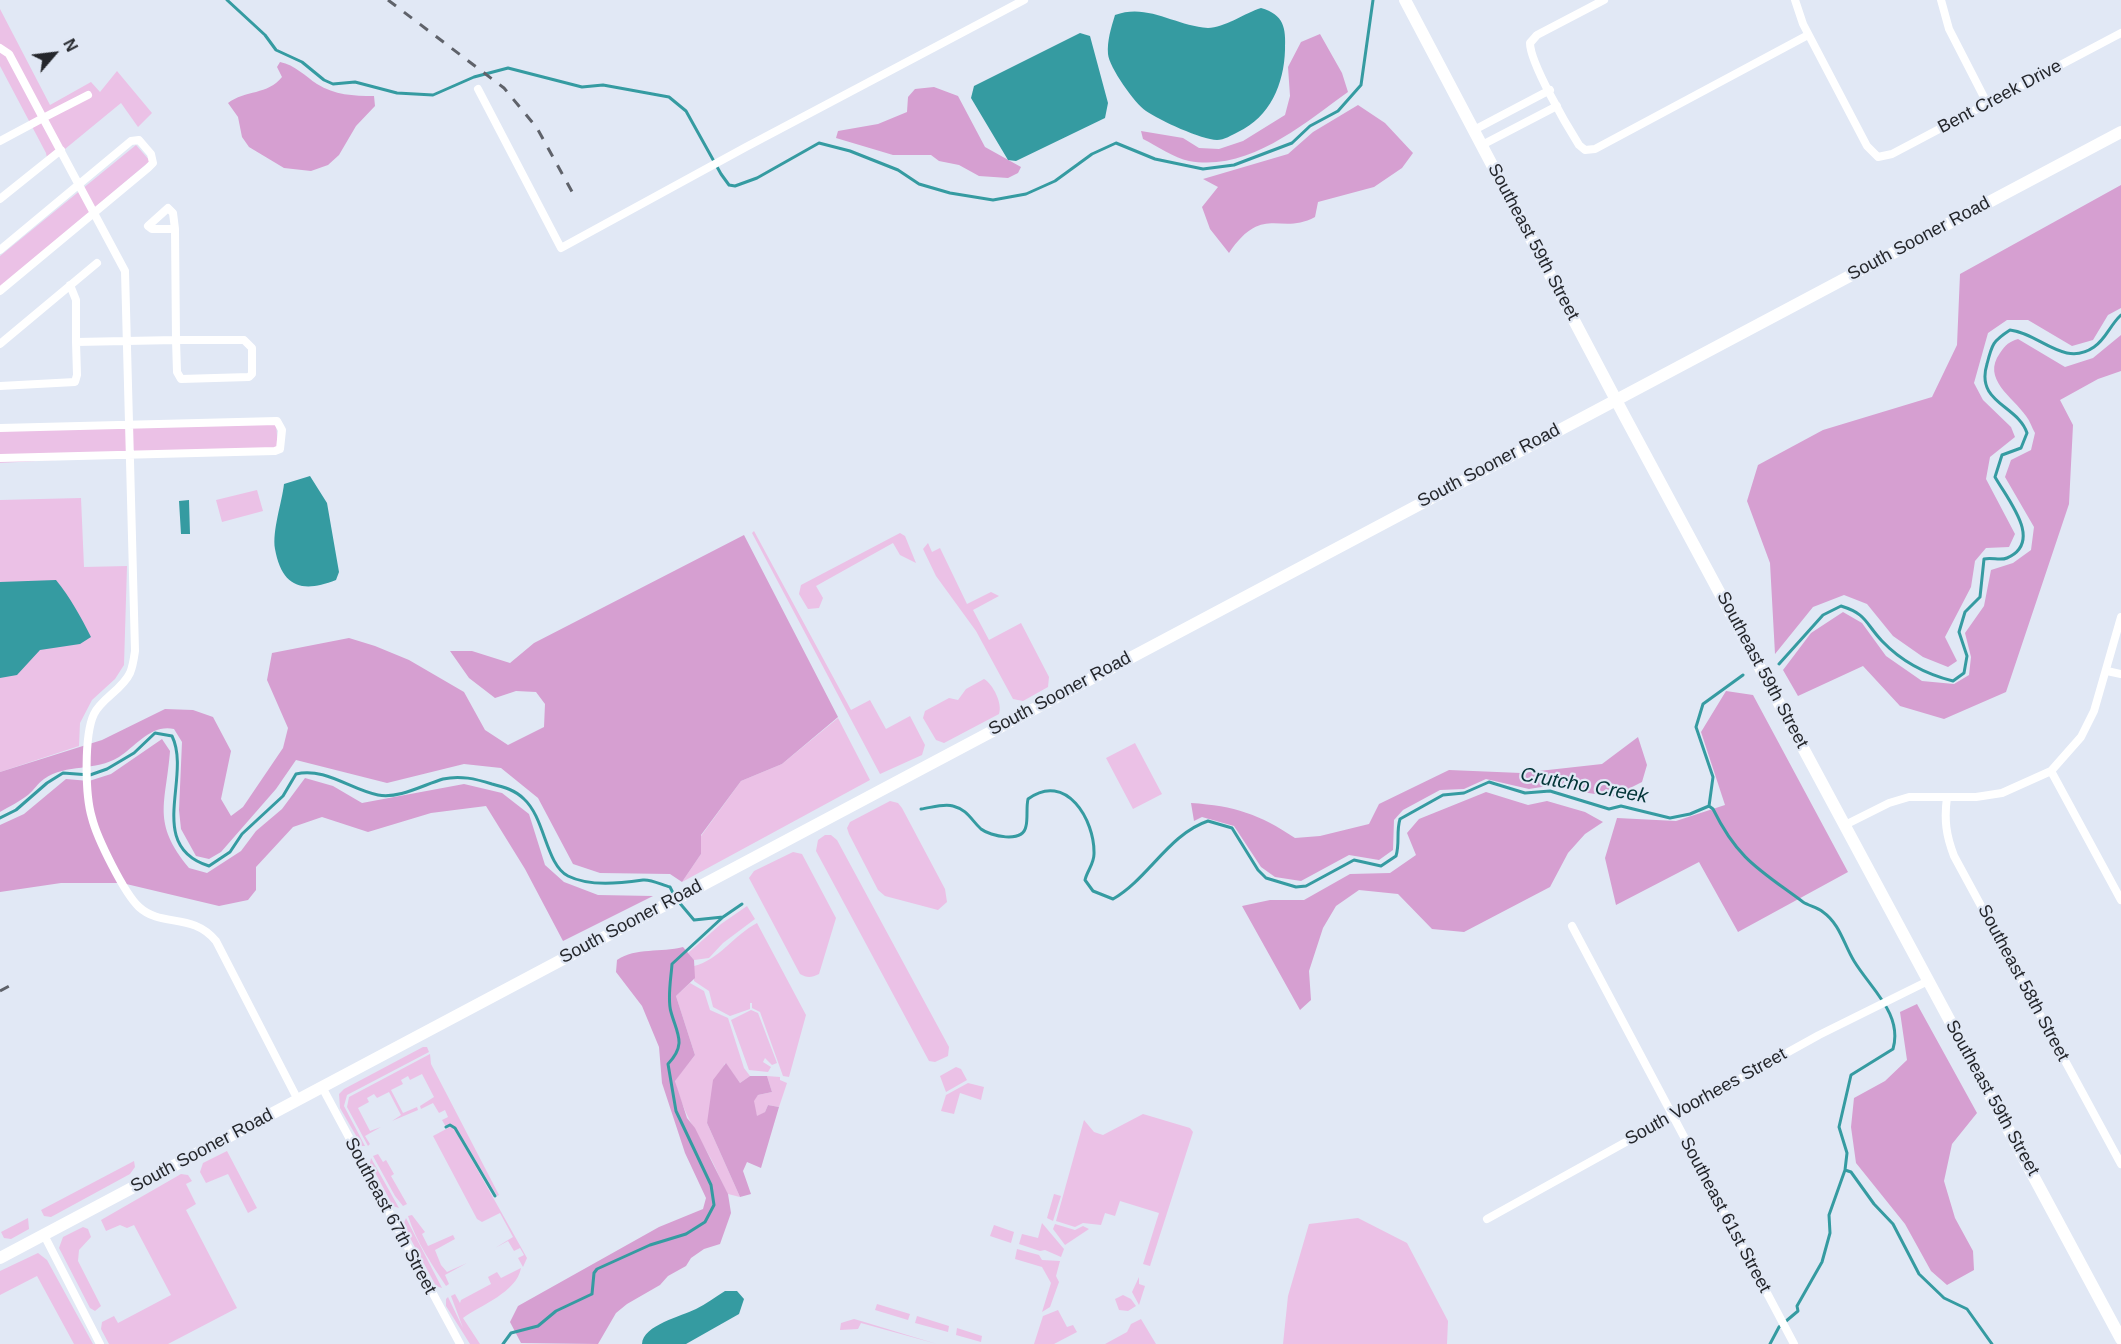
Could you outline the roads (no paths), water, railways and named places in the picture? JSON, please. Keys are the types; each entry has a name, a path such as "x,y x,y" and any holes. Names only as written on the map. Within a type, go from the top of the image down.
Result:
{"main road":[{"name":"Southeast 59th Street","path":"1405,0 1616,399 2121,1340"},
{"name":"South Sooner Road","path":"0,1258 2121,132"}],"street":[{"path":"478,89 561,248 1024,0"},
{"path":"1604,0 1538,35 1530,43 1532,54 1557,106 1579,145 1585,150 1595,149 1808,35 1795,0"},
{"path":"1941,0 1949,29 1988,103"},
{"name":"Bent Creek Drive","path":"1808,35 1867,146 1878,157 1892,154 2121,33"},
{"path":"0,48 9,54 125,271 135,651 130,673 95,712 90,724 88,781 92,819 125,888 139,907 151,914 184,920 208,931 216,941 298,1100"},
{"path":"1474,130 1550,90"},
{"path":"0,141 88,95"},
{"path":"1482,145 1557,106"},
{"path":"0,250 134,139 139,140 151,154 153,163 148,168 0,291"},
{"path":"0,200 60,150"},
{"path":"76,342 176,340 244,340 252,348 252,374 249,377 181,379 177,372 176,340 175,229"},
{"path":"0,344 97,263"},
{"path":"0,386 75,382 77,375 75,300 70,285"},
{"path":"0,428 277,421 283,436 280,449 276,451 0,458"},
{"path":"1845,825 1889,803 1910,797 1976,797 2002,793 2051,771 2081,737 2094,711 2121,617"},
{"path":"2107,671 2121,674"},
{"path":"2051,771 2121,900"},
{"name":"Southeast 58th Street","path":"1947,797 1946,835 1954,856 2121,1164"},
{"name":"Southeast 61st Street","path":"1572,926 1794,1344"},
{"name":"South Voorhees Street","path":"1487,1219 1819,1035 1928,981"},
{"name":"Southeast 67th Street","path":"322,1087 460,1344"},
{"path":"44,1235 100,1344"}],"water":[{"path":"1261,8 1275,14 1284,28 1285,50 1282,75 1273,98 1259,118 1249,126 1225,138 1217,140 1201,137 1146,111 1123,85 1109,60 1108,44 1115,15 1127,12 1150,13 1208,28 1221,26"},
{"path":"1080,33 1090,36 1108,103 1105,118 1016,161 1008,160 971,98 974,86"},
{"path":"310,476 327,503 339,572 336,580 314,586 304,586 296,584 283,572 278,562 274,542 284,484"},
{"path":"189,500 190,534 181,534 179,501"},
{"path":"56,580 75,607 91,637 80,644 40,650 17,675 0,678 0,582"},
{"path":"725,1291 737,1291 744,1299 739,1314 686,1344 642,1344 644,1337 656,1326 696,1309"}],"waterway":[{"path":"227,0 265,35 276,50 302,62 324,80 333,84 355,82 397,93 433,95 474,77 508,68 582,87 603,85 669,97 686,111 729,185 735,186 757,178 819,143 850,151 898,170 919,184 950,193 993,200 1026,194 1055,181 1092,154 1116,143 1155,159 1203,169 1234,165 1292,143 1310,126 1338,111 1361,85 1373,0"},
{"name":"Crutcho Creek","path":"1779,664 1823,615 1841,606 1861,616 1882,641 1915,666 1953,681 1964,673 1967,656 1959,632 1965,612 1980,597 1984,559 2007,558 2018,551 2023,542 2020,520 1995,477 2002,455 2021,448 2027,433 2022,424 1992,396 1987,387 1985,377 1992,347 2010,330 2021,332 2062,352 2072,354 2083,352 2098,344 2121,315"},
{"name":"Crutcho Creek","path":"921,809 941,805 953,806 966,813 985,832 1013,837 1024,832 1028,799 1042,792 1054,791 1066,795 1084,814 1093,841 1094,858 1085,880 1093,891 1113,899 1137,880 1182,836 1208,821 1232,828 1258,870 1266,878 1296,887 1306,886 1354,860 1381,866 1396,856 1400,819 1443,795 1464,793 1489,782 1525,793 1550,791 1609,809 1621,806 1670,818 1690,814 1709,806 1713,777 1696,727 1703,704 1743,675"},
{"name":"Crutcho Creek","path":"0,818 16,810 47,783 63,773 90,775 107,769 134,753 155,733 172,736 177,753 174,827 179,843 190,856 209,866 230,852 242,834 283,796 296,774 328,776 368,792 386,796 403,793 443,779 462,778 505,788 524,799 537,818 555,862 568,876 596,883 649,880 670,887 674,895"},
{"path":"1709,806 1732,841 1751,863 1803,902 1821,910 1834,922 1854,961 1884,1002 1894,1024 1893,1049 1851,1075 1839,1127 1847,1153 1845,1170 1829,1215 1830,1233 1822,1262 1797,1306 1798,1311 1779,1327 1770,1344"},
{"name":"Crutcho Creek","path":"678,901 694,920 723,917"},
{"path":"503,1344 511,1333 538,1326 556,1311 592,1294 594,1273 597,1269 650,1245 686,1234 705,1222 714,1205 711,1185 676,1111 668,1064 679,1045 669,1001 672,964 723,917 742,904"},
{"path":"446,1127 450,1125 455,1128 495,1196"},
{"path":"1845,1170 1851,1172 1874,1204 1893,1224 1919,1274 1944,1298 1967,1309 1992,1344"}],"railway":[{"path":"388,0 504,88 537,128 576,199"},
{"path":"0,991 11,985"}]}
